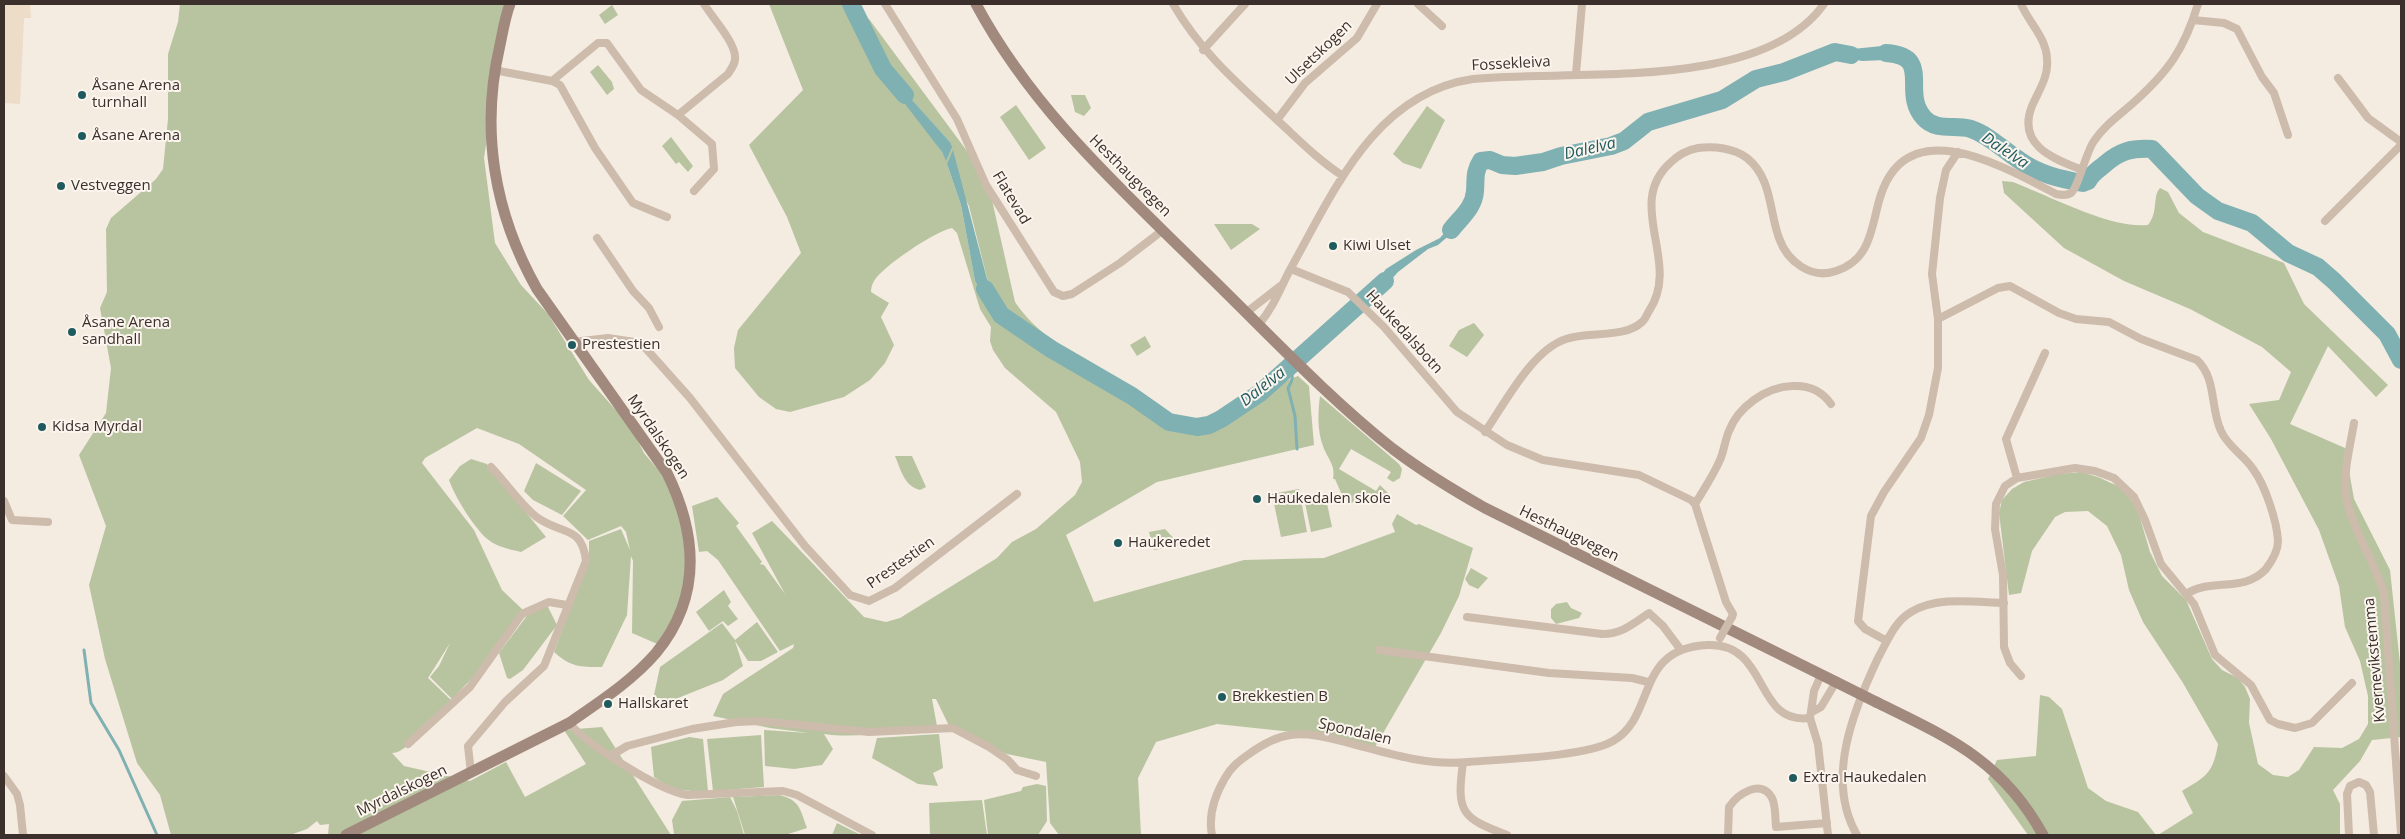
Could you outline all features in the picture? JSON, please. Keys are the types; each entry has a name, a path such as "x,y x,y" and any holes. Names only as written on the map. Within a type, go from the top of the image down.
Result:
{"main road":[{"name":"Myrdalskogen","path":"346,835 471,774 569,723 628,679 656,653 668,635 683,603 691,558 689,533 685,514 667,473 573,342 529,276 507,223 494,174 490,135 491,92 494,70 510,4"},
{"name":"Hesthaugvegen","path":"976,4 991,30 1040,101 1090,158 1312,376 1394,449 1459,493 1548,541 1958,744 1986,763 2019,797 2043,835"}],"street":[{"path":"678,115 734,66 735,55 731,44 704,4"},
{"name":"Flatevad","path":"885,4 957,120 986,185 1054,292 1063,296 1072,294 1128,257 1163,230"},
{"path":"1173,4 1204,50 1312,152 1343,176"},
{"path":"1204,50 1244,4"},
{"name":"Ulsetskogen","path":"1277,120 1305,83 1357,38 1377,4"},
{"path":"1418,4 1442,26"},
{"path":"1576,74 1582,4"},
{"name":"Fossekleiva","path":"1259,324 1269,312 1343,176 1385,121 1406,104 1428,91 1449,83 1473,79 1697,68 1726,62 1758,50 1788,35 1810,19 1824,4"},
{"path":"2021,4 2044,42 2048,61 2044,81 2029,116 2031,134 2043,153 2080,169"},
{"path":"1485,432 1530,366 1552,346 1572,337 1609,334 1641,323 1653,304 1661,281 1651,215 1652,190 1665,167 1684,152 1705,147 1720,148 1746,158 1755,167 1766,186 1776,229 1785,251 1800,267 1820,274 1840,270 1862,254 1870,240 1885,182 1890,174 1904,160 1915,154 1930,149 1958,152 1989,162 2056,194 2066,195 2072,192 2076,186 2080,169 2093,142 2106,125 2153,85 2172,63 2193,20 2198,4"},
{"path":"2193,20 2224,23 2238,29 2262,77 2274,93 2288,135"},
{"path":"552,81 598,43 607,43 641,90 678,115 712,144 714,169 694,191"},
{"path":"494,70 560,84 595,148 633,203 667,217"},
{"path":"2325,221 2401,143 2368,118 2338,78"},
{"path":"1887,641 1865,629 1858,621 1869,526 1877,504 1914,450 1925,428 1938,368 1938,319 1932,274 1940,198 1946,170 1958,152"},
{"path":"597,238 633,291 649,308 659,327"},
{"name":"Haukedalsbotn","path":"1291,269 1340,287 1354,297 1364,306 1445,400 1485,432 1519,451 1543,460 1640,475 1657,482 1695,504"},
{"name":"Fossekleiva","path":"1246,312 1283,284"},
{"path":"1938,319 1998,288 2010,286 2059,313 2076,318 2109,322 2141,339 2197,360 2204,367 2209,378 2220,430 2230,445 2253,469 2264,489 2278,541 2272,561 2254,578 2239,584 2196,589 2188,593"},
{"name":"Prestestien","path":"573,342 608,338 641,343 696,405 805,546 850,596 861,600 875,600 895,588 1017,494"},
{"path":"2016,478 2006,439 2045,353"},
{"path":"1718,642 1733,614 1724,596 1695,504 1719,463 1729,429 1741,411 1749,404 1765,394 1788,386 1797,385 1815,389 1826,396 1831,404"},
{"name":"Kvernevikstemma","path":"2354,423 2345,472 2346,495 2353,522 2374,565 2384,593 2401,833"},
{"name":"Myrdalskogen","path":"471,774 468,746 505,702 544,666 567,605 586,562 584,546 574,534 538,518 491,466"},
{"path":"2020,676 2010,663 2004,647 2003,575 1995,529 1995,510 2005,486 2016,478 2075,468 2094,471 2114,478 2128,490 2140,506 2155,552 2166,572 2188,593 2200,615 2215,655 2251,685 2270,720 2296,728 2312,723 2352,683"},
{"path":"4,501 12,520 48,522"},
{"path":"408,744 470,687 522,614 549,602 567,605"},
{"path":"1857,835 1848,820 1843,799 1849,733 1857,704 1887,641 1904,617 1920,608 1944,602 2004,603"},
{"path":"1467,617 1608,634 1625,630 1649,613 1663,626 1681,650"},
{"name":"Spondalen","path":"1212,835 1211,817 1213,806 1220,786 1231,768 1254,751 1290,735 1317,736 1421,761 1463,763 1581,751 1604,745 1620,736 1628,727 1648,682 1663,662 1681,650 1718,642 1750,664 1760,678 1773,705 1780,712 1797,719 1811,715"},
{"path":"1379,650 1549,672 1632,678 1648,682"},
{"path":"1821,675 1814,691 1811,715 1818,744 1828,835"},
{"path":"1811,715 1821,707 1836,682"},
{"path":"612,756 627,746 692,729 736,722 761,721 869,732 953,728 989,747 1008,760 1016,770 1036,776"},
{"path":"569,723 577,732 612,756 672,792 688,795 783,791 797,795 872,835"},
{"path":"1463,763 1460,784 1466,813 1478,824 1507,835"},
{"path":"4,776 17,794 23,835"},
{"path":"2349,835 2346,794 2350,786 2359,782 2366,785 2370,792 2374,835"},
{"path":"1728,835 1729,807 1740,795 1756,789 1765,791 1772,797 1776,826 1827,823"}],"green space":[{"path":"180,4 512,4 496,78 484,158 495,243 521,285 548,314 589,380 631,427 644,453 674,489 691,577 662,646 632,633 633,561 631,556 627,615 602,667 581,666 565,661 554,652 589,560 589,541 621,529 630,550 626,532 621,526 588,540 563,516 586,490 519,444 477,428 425,458 422,463 474,530 502,590 523,610 480,670 452,699 430,677 439,666 450,643 428,678 451,700 414,740 398,752 392,753 404,766 470,781 506,762 525,797 586,764 564,730 602,727 671,835 328,835 329,824 320,825 317,821 307,829 290,835 171,835 160,795 137,763 105,659 89,585 106,526 79,455 106,413 111,368 100,308 107,292 106,229 111,218 156,179 163,169 168,119 168,54 178,22"},
{"path":"769,4 845,4 856,23 869,19 987,178 1015,302 1024,314 1045,334 1105,377 1155,417 1182,429 1203,431 1228,423 1290,379 1298,376 1309,386 1314,445 1157,482 1066,535 1094,602 1244,560 1324,558 1395,532 1392,524 1397,514 1416,525 1419,524 1473,548 1459,596 1441,633 1375,747 1330,736 1217,724 1156,742 1138,778 1141,835 1059,835 1050,823 1046,762 1007,754 951,730 936,699 932,699 937,726 866,735 824,734 833,749 822,765 794,769 765,766 764,730 809,733 770,728 713,716 723,694 793,648 794,644 780,651 718,560 707,551 699,552 692,506 717,497 739,523 736,526 762,562 760,564 764,565 785,594 752,533 772,521 864,617 886,622 900,618 997,558 1012,542 1036,529 1075,495 1082,482 1080,462 1056,412 1005,368 993,350 990,341 991,327 980,309 957,233 952,228 933,236 910,250 887,267 874,281 871,292 889,303 881,317 894,345 885,363 870,380 844,397 790,412 776,409 759,397 735,368 734,348 738,330 801,253 787,217 749,145 803,90","holes":["891,78 950,142 946,160 942,152","947,164 969,206 991,294 1000,308 992,311 975,281 961,205"]},
{"path":"612,5 618,15 605,24 599,15"},
{"path":"598,65 612,82 614,89 607,95 590,72"},
{"path":"1071,95 1085,95 1091,108 1084,116 1075,112"},
{"path":"1016,105 1046,148 1029,160 1000,117"},
{"path":"1427,106 1445,120 1421,169 1403,163 1393,154"},
{"path":"671,137 693,166 688,172 679,162 676,164 662,146"},
{"path":"2002,181 2013,182 2098,217 2133,225 2148,225 2153,215 2156,196 2160,188 2168,192 2179,213 2203,232 2284,263 2304,304 2388,385 2376,397 2328,346 2290,424 2345,448 2354,499 2390,570 2401,673 2401,737 2372,740 2360,761 2333,790 2340,804 2340,835 2158,835 2193,813 2182,791 2208,773 2214,761 2218,744 2183,683 2143,622 2129,590 2121,555 2107,526 2088,511 2065,512 2055,517 2032,551 2021,593 2009,595 1999,513 2002,500 2012,489 2024,482 2059,474 2081,472 2098,477 2124,489 2138,511 2150,552 2162,576 2186,600 2212,659 2222,670 2238,678 2245,687 2250,699 2249,723 2258,764 2273,775 2288,777 2299,770 2314,747 2342,748 2359,739 2368,724 2368,696 2360,661 2345,627 2339,586 2319,530 2271,439 2249,404 2279,400 2291,372 2262,347 2190,309 2124,281 2064,248 2004,193"},
{"path":"1214,224 1252,224 1260,229 1231,250"},
{"path":"1474,323 1484,335 1467,357 1449,346 1459,330"},
{"path":"1145,336 1151,347 1137,356 1130,345"},
{"path":"1320,396 1399,464 1402,469 1400,478 1393,482 1387,478 1391,472 1351,449 1339,469 1376,491 1380,485 1389,494 1382,502 1375,505 1360,498 1350,504 1342,495 1335,479 1333,479 1332,466 1321,440 1318,421"},
{"path":"895,456 912,456 926,487 920,490 910,485 904,477"},
{"path":"471,459 487,464 546,537 521,552 497,545 485,537 464,510 449,480 460,466"},
{"path":"536,463 581,491 562,515 533,500 524,491"},
{"path":"1299,489 1307,532 1281,537 1272,494"},
{"path":"1325,494 1332,527 1311,532 1304,498"},
{"path":"1165,529 1180,545 1154,550 1149,532"},
{"path":"1471,568 1488,578 1478,589 1469,585 1465,579"},
{"path":"724,590 731,602 728,606 738,619 728,626 723,621 709,631 696,612"},
{"path":"1567,602 1571,608 1582,613 1579,618 1556,624 1551,618 1551,609 1556,604"},
{"path":"547,605 557,625 523,670 510,679 507,678 499,653 529,613"},
{"path":"757,622 778,652 761,661 748,661 735,641 743,666 723,680 663,704 654,695 660,667 722,623 735,640"},
{"path":"2040,695 2049,697 2062,709 2088,788 2106,801 2138,812 2156,835 2028,835 1988,779 1997,760 2036,756"},
{"path":"939,734 943,768 933,773 938,786 918,784 872,758 877,738"},
{"path":"761,735 764,787 713,791 707,739"},
{"path":"689,737 703,739 708,791 679,789 667,785 654,777 651,747"},
{"path":"1037,784 1046,786 1047,821 1038,835 988,835 984,800 1021,791 1023,787"},
{"path":"779,795 786,797 798,806 807,828 785,835 745,835 733,797"},
{"path":"730,797 737,811 744,835 674,834 672,820 682,801"},
{"path":"982,800 987,835 930,835 929,803"},
{"path":"837,823 861,835 832,835"}],"shaded area":[{"path":"4,4 30,4 31,18 24,18 20,104 4,103"}],"water":[{"path":"1882,46 1904,52 1909,59 1862,61 1828,54 1833,51"},
{"path":"891,77 950,142 952,147 946,161 942,152 892,87"},
{"path":"1970,128 1995,133 2003,140 2003,148 1981,143"},
{"path":"953,150 991,294 1000,308 992,311 975,281 961,205 947,164"},
{"path":"1467,210 1467,217 1464,217 1452,233 1438,245 1428,249 1398,272 1372,301 1366,294 1386,269 1416,250 1440,238 1462,212"}],"waterway":[{"path":"851,4 883,69 905,95"},
{"name":"Dalelva","path":"1451,230 1472,203 1476,172 1481,161 1490,160 1502,165 1515,166 1543,162 1561,156 1611,146 1624,141 1648,122 1722,100 1756,79 1784,72 1835,52 1851,55"},
{"name":"Dalelva","path":"1886,53 1900,56 1909,61 1913,68 1917,108 1929,122 1934,125 1965,128 1978,132 2026,165 2050,175 2083,183 2088,181 2095,172 2121,153 2138,149 2152,149 2197,196 2218,211 2252,223 2288,253 2318,267 2387,334 2401,360"},
{"name":"Dalelva","path":"985,289 1001,315 1051,349 1132,396 1169,422 1197,427 1209,425 1221,419 1260,393 1385,281"},
{"path":"1289,368 1292,378 1288,388 1295,416 1297,449"},
{"path":"84,650 91,703 119,750 157,835"}],"place":[{"name":"Åsane Arena turnhall","path":"82,95"},
{"name":"Åsane Arena","path":"82,136"},
{"name":"Vestveggen","path":"61,186"},
{"name":"Kiwi Ulset","path":"1333,246"},
{"name":"Åsane Arena sandhall","path":"72,332"},
{"name":"Prestestien","path":"572,345"},
{"name":"Kidsa Myrdal","path":"42,427"},
{"name":"Haukedalen skole","path":"1257,499"},
{"name":"Haukeredet","path":"1118,543"},
{"name":"Brekkestien B","path":"1222,697"},
{"name":"Hallskaret","path":"608,704"},
{"name":"Extra Haukedalen","path":"1793,778"}]}
